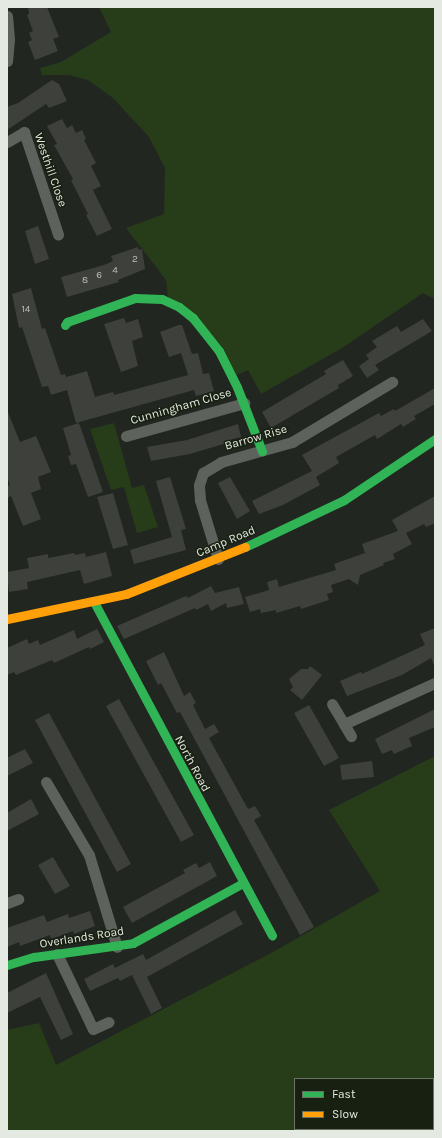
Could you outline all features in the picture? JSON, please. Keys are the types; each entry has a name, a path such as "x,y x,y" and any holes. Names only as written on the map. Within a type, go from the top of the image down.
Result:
{"street":[{"path":"7,16 9,39 7,61"},
{"name":"Westhill Close","path":"7,142 24,132 58,234"},
{"path":"65,325 67,322 135,298 153,297 172,303 193,318 219,351 244,403 262,451"},
{"name":"Barrow Rise","path":"218,559 200,500 200,478 208,469 221,462 262,451 299,438 392,382"},
{"name":"Cunningham Close","path":"126,436 244,403"},
{"name":"Camp Road","path":"7,619 94,602 151,586 218,559 282,531 344,500 435,439"},
{"name":"North Road","path":"94,602 272,935"},
{"path":"344,724 435,683"},
{"path":"332,704 351,736"},
{"path":"46,782 89,855 117,947"},
{"name":"Overlands Road","path":"7,965 57,954 117,947 140,939 243,883"},
{"path":"57,954 93,1029 109,1022"}],"green space":[{"path":"99,7 435,7 435,299 423,293 342,348 261,394 248,370 237,375 168,298 166,280 126,228 164,214 165,168 149,137 113,98 88,80 69,75 42,75 40,68 61,62 111,32"},
{"path":"114,423 132,488 144,485 158,527 137,533 124,487 111,490 90,429"},
{"path":"435,756 435,1131 7,1131 7,1030 39,1023 56,1065 273,952 380,891 329,810"}],"building":[{"path":"28,7 47,7 59,37 53,39 58,51 35,60 28,42 32,40 29,33 33,31 27,15 29,14"},
{"path":"52,80 59,84 67,101 49,108 46,104 7,130 7,107 18,103"},
{"path":"62,119 67,128 72,125 76,133 82,130 86,139 84,140 96,163 91,166 101,186 93,190 112,229 97,236 71,180 73,179 54,145 57,144 47,126"},
{"path":"38,226 49,259 35,264 25,231"},
{"path":"138,247 139,250 142,249 145,269 118,280 119,282 67,297 61,277 104,265 113,261 111,256"},
{"path":"31,288 42,329 45,328 61,375 65,374 66,377 87,371 95,397 113,392 114,395 188,375 181,353 169,357 160,332 179,325 182,325 192,354 198,353 203,374 209,373 214,391 196,396 194,390 76,423 67,390 51,395 48,386 42,387 22,327 19,328 12,294"},
{"path":"124,318 126,323 138,319 143,337 132,341 138,366 121,372 104,324"},
{"path":"423,319 432,331 375,365 379,370 367,378 359,366 369,359 366,355 377,347 372,341 397,326 401,332"},
{"path":"343,360 353,376 338,385 339,388 271,428 262,412 326,374 324,371"},
{"path":"435,388 435,404 414,416 416,419 403,427 401,424 377,439 375,435 336,457 339,463 316,477 320,485 283,505 259,514 252,501 312,471 302,455 379,413 381,416 394,409 395,411"},
{"path":"7,410 20,442 36,436 51,472 38,477 41,489 31,493 41,519 23,526 11,496 7,498 7,486 10,485 7,477"},
{"path":"79,423 103,492 88,497 76,464 71,465 68,456 71,455 63,428"},
{"path":"238,424 241,437 229,440 230,442 190,454 151,461 147,447 187,440"},
{"path":"170,477 186,529 181,530 186,550 134,564 130,550 172,537 156,481"},
{"path":"230,477 250,511 237,519 218,483"},
{"path":"113,493 128,545 113,549 97,497"},
{"path":"435,496 435,523 426,527 424,524 406,533 412,544 393,554 395,559 383,563 384,565 360,575 358,585 349,579 331,585 333,592 327,594 329,600 301,609 300,606 276,613 276,610 261,613 260,609 250,612 245,597 269,590 267,582 277,579 279,587 336,570 334,564 365,553 362,544 398,531 392,520"},
{"path":"106,552 112,576 84,584 80,570 27,582 28,589 9,592 7,572 29,568 27,558 48,554 48,558 74,553 75,555 85,553 86,557"},
{"path":"211,586 215,593 239,587 244,604 227,608 226,603 211,611 208,604 196,610 195,608 124,639 117,626 186,596 188,598"},
{"path":"435,628 435,668 431,658 402,675 347,696 340,681 361,672 362,674 425,645 420,634"},
{"path":"97,629 104,642 54,663 52,660 16,675 14,672 7,675 7,648 27,639 29,644 38,640 40,645 74,630 77,639"},
{"path":"164,652 184,696 190,692 196,703 193,705 205,729 214,724 219,732 209,738 248,809 255,806 261,816 254,820 314,927 300,935 180,712 177,713 161,683 158,685 146,661"},
{"path":"310,666 322,675 302,700 290,690 293,687 289,679 301,669 308,669"},
{"path":"119,699 194,835 181,842 106,706"},
{"path":"309,705 339,758 324,766 294,713"},
{"path":"435,709 435,727 409,738 412,746 394,754 392,750 382,754 375,739"},
{"path":"49,713 131,864 117,872 35,720"},
{"path":"25,749 33,763 7,776 7,758"},
{"path":"372,761 374,777 342,780 340,765"},
{"path":"31,799 39,814 7,831 7,813"},
{"path":"53,857 70,886 55,894 38,865"},
{"path":"210,862 217,876 132,923 123,907 185,873 183,870 196,863 199,868"},
{"path":"235,910 243,924 147,977 162,1008 151,1014 132,975 120,981 118,978 90,991 84,979 113,964 115,968 143,954 146,960"},
{"path":"90,911 95,926 74,934 73,931 51,939 50,935 20,946 19,942 7,947 7,928 44,915 47,922 68,914 69,918"},
{"path":"46,973 73,1034 61,1040 40,997 7,1013 7,993"}],"traffic: fast":[{"path":"65,325 67,322 135,298 162,299 179,307 193,318 219,351 237,387 262,451"},
{"path":"245,547 344,500 435,439"},
{"path":"94,602 272,935"},
{"path":"7,965 34,957 133,943 243,883"}],"traffic: slow":[{"path":"7,619 126,594 245,547"}]}
